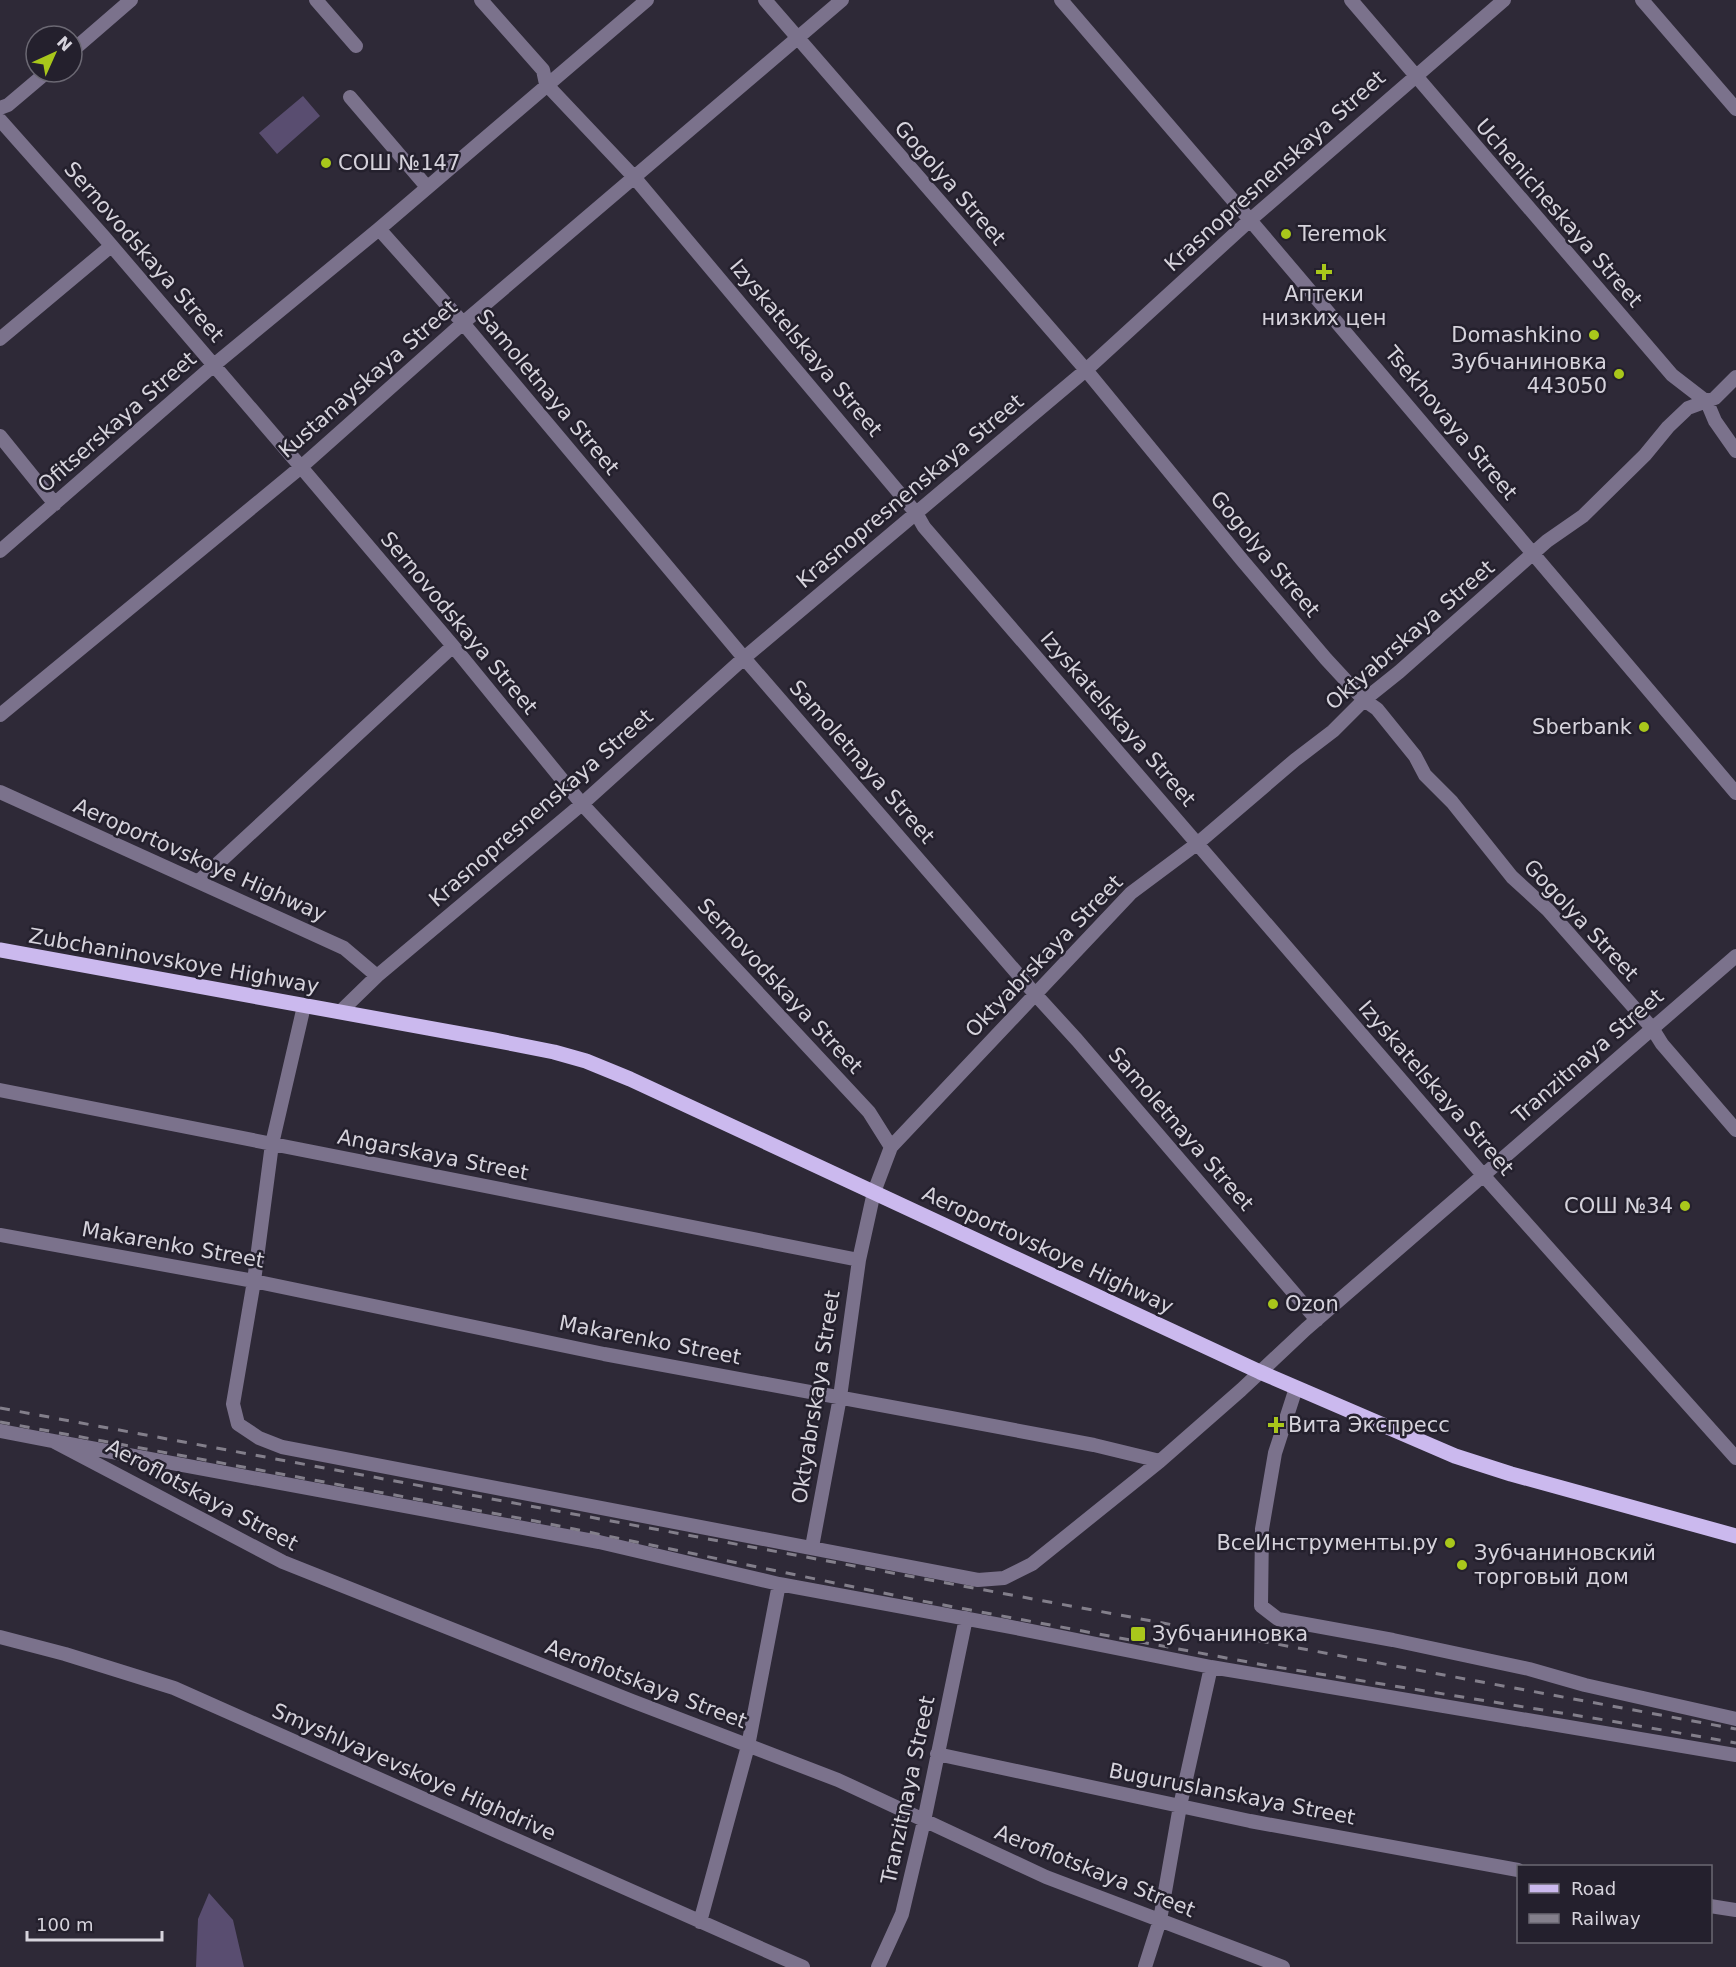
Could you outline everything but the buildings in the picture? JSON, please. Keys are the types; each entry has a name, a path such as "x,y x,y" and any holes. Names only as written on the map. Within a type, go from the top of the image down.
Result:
{"main road":[{"name":"Zubchaninovskoye Highway","path":"0,950 341,1011"},
{"name":"Aeroportovskoye Highway","path":"341,1011 554,1052 586,1061 630,1079 1260,1372 1455,1456 1511,1474 1736,1536"}],"street":[{"path":"84,41 131,0"},
{"path":"316,0 356,46"},
{"name":"Izyskatelskaya Street","path":"481,0 543,70 546,84 634,177 916,513 924,527 1483,1175 1736,1458"},
{"name":"Ofitserskaya Street","path":"0,551 214,366 428,188 546,84 647,0"},
{"name":"Gogolya Street","path":"765,0 1086,370 1326,659 1364,700 1377,709 1415,756 1425,775 1452,802 1512,877 1548,910 1652,1028 1662,1044 1736,1130"},
{"name":"Kustanayskaya Street","path":"0,714 301,466 463,323 842,0"},
{"name":"Tsekhovaya Street","path":"1061,0 1736,793"},
{"name":"Uchenicheskaya Street","path":"1351,0 1672,375 1707,402 1715,421 1736,451"},
{"name":"Krasnopresnenskaya Street","path":"341,1011 377,976 582,804 744,658 1086,370 1250,220 1504,0"},
{"path":"1642,0 1736,109"},
{"path":"0,108 8,105 33,84"},
{"path":"350,97 428,188"},
{"name":"Sernovodskaya Street","path":"0,120 301,466 453,646 582,804 869,1112 891,1147"},
{"name":"Samoletnaya Street","path":"379,229 463,323 744,658 1317,1320"},
{"path":"0,339 111,246"},
{"name":"Oktyabrskaya Street","path":"812,1547 840,1398 859,1260 874,1192 891,1147 1131,893 1198,843 1333,730 1364,700 1399,672 1533,553 1583,516 1631,470 1668,427 1688,408 1715,398 1736,377"},
{"path":"0,435 55,504"},
{"path":"199,881 453,646"},
{"name":"Aeroportovskoye Highway","path":"0,792 344,948 377,976"},
{"name":"Tranzitnaya Street","path":"1260,1372 1736,956"},
{"path":"304,1006 272,1144 254,1281 233,1404 238,1424 259,1438 282,1447 978,1580 1004,1578 1032,1564 1160,1461 1260,1372"},
{"name":"Angarskaya Street","path":"0,1090 859,1260"},
{"name":"Makarenko Street","path":"0,1235 254,1281 604,1354 1094,1445 1160,1461"},
{"path":"1296,1388 1275,1453 1262,1529 1261,1606 1278,1619 1393,1640 1529,1669 1585,1685 1736,1719"},
{"name":"Aeroflotskaya Street","path":"0,1431 53,1441 283,1562 838,1780 1046,1877 1283,1967"},
{"path":"53,1441 599,1542 779,1584 966,1618 1211,1667 1736,1755"},
{"path":"700,1922 748,1746 779,1584"},
{"name":"Tranzitnaya Street","path":"878,1967 902,1914 924,1821 966,1618"},
{"name":"Smyshlyayevskoye Highdrive","path":"0,1637 65,1654 174,1688 802,1967"},
{"path":"1145,1967 1160,1920 1180,1806 1211,1667"},
{"name":"Buguruslanskaya Street","path":"937,1754 1262,1823 1517,1870"},
{"path":"1712,1906 1736,1910"}],"shaded area":[{"path":"303,96 320,116 277,154 259,133"},
{"path":"209,1893 233,1920 244,1967 196,1967 198,1919"}],"railway":[{"path":"0,1408 1736,1729"},
{"path":"0,1422 535,1521 922,1601 1264,1665 1736,1743"}],"place":[{"name":"СОШ №147","path":"326,163"},
{"name":"Teremok","path":"1286,234"},
{"name":"Аптеки низких цен","path":"1324,272"},
{"name":"Domashkino","path":"1594,335"},
{"name":"Зубчаниновка 443050","path":"1619,374"},
{"name":"Sberbank","path":"1644,727"},
{"name":"СОШ №34","path":"1685,1206"},
{"name":"Ozon","path":"1273,1304"},
{"name":"Вита Экспресс","path":"1276,1425"},
{"name":"ВсеИнструменты.ру","path":"1450,1543"},
{"name":"Зубчаниновский торговый дом","path":"1462,1565"},
{"name":"Зубчаниновка","path":"1138,1634"}]}
